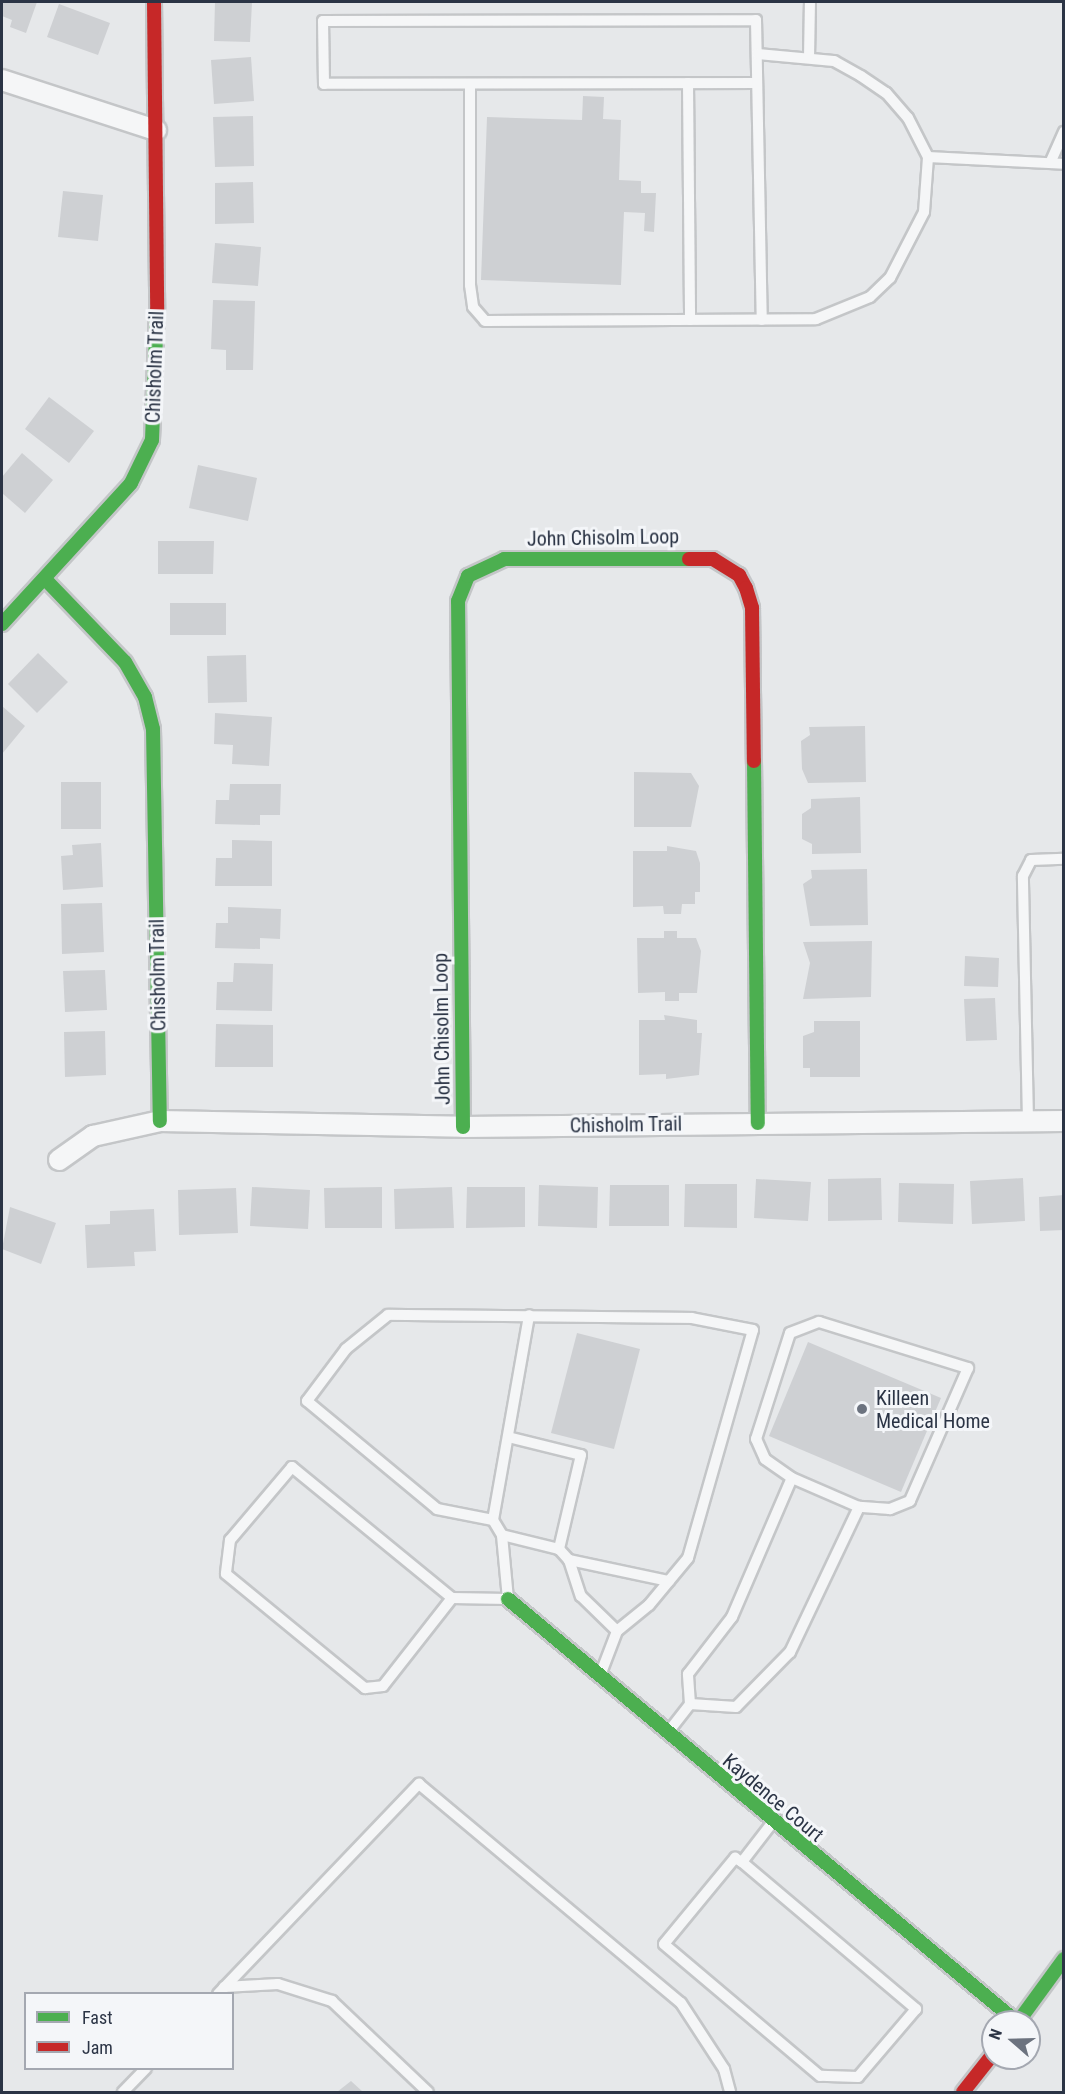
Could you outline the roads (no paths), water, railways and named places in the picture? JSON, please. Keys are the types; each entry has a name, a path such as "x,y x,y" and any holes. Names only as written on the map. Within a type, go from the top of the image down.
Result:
{"street":[{"name":"Chisholm Trail","path":"154,2 158,381 152,440 131,483 45,579 124,662 145,697 153,729 160,1121 463,1126 1064,1121"},
{"path":"2,80 156,130"},
{"name":"John Chisolm Loop","path":"463,1126 458,601 468,576 488,562 528,558 713,559 739,575 746,588 752,608 758,1124"},
{"path":"2,624 45,579"},
{"path":"59,1160 93,1136 160,1121"},
{"name":"Kaydence Court","path":"508,1599 772,1823 1002,2010"},
{"path":"1026,2010 1064,1959"},
{"path":"963,2092 981,2069"}],"lane":[{"path":"809,58 810,2"},
{"path":"757,83 324,84 323,21 756,20 762,320"},
{"path":"470,84 470,285 473,307 485,321 816,319 849,309 883,284 910,247 924,212 928,157 886,93 834,61 757,54"},
{"path":"688,83 690,320"},
{"path":"1051,161 1064,132"},
{"path":"928,157 1051,161 1064,164"},
{"path":"1028,1121 1023,876 1031,860 1064,859"},
{"path":"493,1520 437,1509 307,1401 346,1349 388,1315 692,1318 753,1330 688,1557 669,1581 617,1631 600,1676"},
{"path":"452,1598 383,1686 365,1688 226,1574 230,1540 292,1467 452,1598 508,1599 502,1535 493,1520 529,1315"},
{"path":"819,1322 968,1368 910,1501 890,1509 859,1507 792,1478 765,1459 756,1439 790,1333 819,1322"},
{"path":"508,1437 581,1455 559,1549"},
{"path":"667,1734 690,1704 688,1674 732,1617 792,1478"},
{"path":"690,1704 736,1707 790,1652 859,1507"},
{"path":"502,1535 559,1549 569,1560 581,1596 617,1631"},
{"path":"569,1560 669,1581"},
{"path":"221,1990 419,1784 681,2003 724,2069 730,2092"},
{"path":"742,1862 772,1823"},
{"path":"735,1858 742,1862 916,2009 858,2077 820,2076 664,1944 735,1858"},
{"path":"221,1990 278,1984 332,2001 428,2092"},
{"path":"123,2092 144,2070"}],"place":[{"name":"Killeen Medical Home","path":"862,1409"}]}
